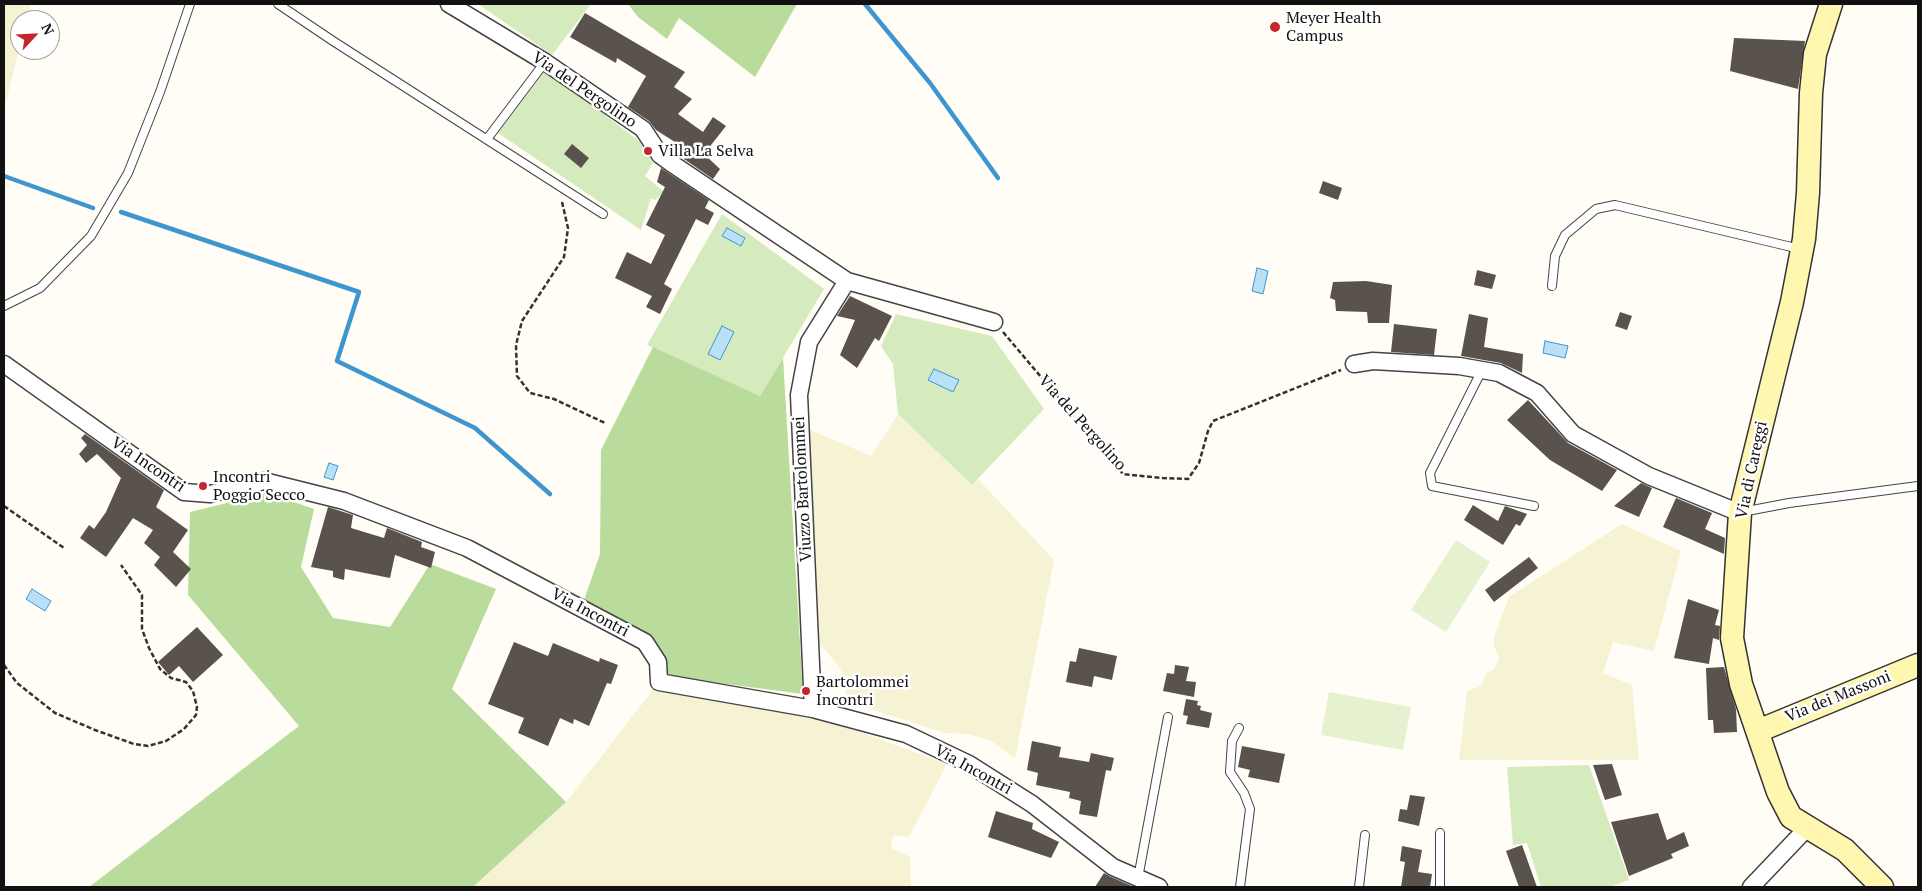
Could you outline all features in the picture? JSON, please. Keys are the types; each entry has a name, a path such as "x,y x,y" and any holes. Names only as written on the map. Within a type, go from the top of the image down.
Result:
{"street":[{"name":"Via del Pergolino","path":"450,4 465,15 545,62 643,129 660,155 847,281 994,322"},
{"name":"Via di Careggi","path":"1831,4 1815,54 1810,93 1808,194 1802,250 1792,302 1740,513 1732,638 1741,684 1778,792 1791,817 1845,850 1882,887"},
{"name":"Viuzzo Bartolommei","path":"813,709 799,395 809,342 847,281"},
{"path":"1354,364 1374,361 1459,366 1500,373 1538,393 1573,434 1649,476 1740,513"},
{"name":"Via Incontri","path":"4,364 184,492 210,494 264,481 344,502 467,548 645,642 658,662 659,682 813,709 906,734 969,764 1032,804 1113,868 1159,887"},
{"name":"Via dei Massoni","path":"1758,730 1918,665"},
{"path":"1751,887 1808,827"}],"lane":[{"path":"4,306 40,288 92,236 128,173 160,92 190,4"},
{"path":"278,4 333,42 603,214"},
{"path":"487,139 545,62"},
{"path":"1552,286 1555,256 1565,235 1596,209 1615,205 1802,250"},
{"path":"1482,370 1430,474 1432,486 1534,506"},
{"path":"1740,513 1789,502 1918,486"},
{"path":"1138,878 1168,717"},
{"path":"1239,728 1232,741 1230,772 1244,793 1250,809 1240,887"},
{"path":"1440,833 1440,887"},
{"path":"1359,887 1365,835"}],"path":[{"path":"558,186 568,228 564,258 522,321 516,345 517,376 530,393 554,399 605,423"},
{"name":"Via del Pergolino","path":"994,322 1122,474 1188,479 1198,463 1213,421 1354,364"},
{"path":"4,506 64,548"},
{"path":"4,665 17,683 55,713 134,744 148,746 166,741 184,729 196,715 197,707 193,691 186,682 171,678 160,669 142,629 142,595 121,565"}],"shaded area":[{"path":"4,4 31,4 30,10 10,10 10,60 16,60 4,110"},
{"path":"898,414 972,485 978,479 1054,560 1015,759 990,740 967,734 945,733 846,701 846,683 840,668 820,644 808,429 871,456"},
{"path":"1622,524 1681,551 1654,651 1613,642 1603,673 1632,685 1639,760 1459,760 1467,691 1481,686 1486,673 1494,670 1499,658 1494,646 1494,637 1509,597"},
{"path":"659,682 843,726 947,764 909,837 893,835 891,848 910,857 911,887 473,887 566,802"}],"green space":[{"path":"478,4 591,4 552,55"},
{"path":"628,4 797,4 755,77 679,18 667,39 638,17"},
{"path":"546,69 639,141 653,163 645,176 664,192 655,200 651,198 641,230 498,133"},
{"path":"722,214 824,289 760,396 647,345"},
{"path":"896,314 992,336 1044,409 972,485 898,414 893,364 881,346"},
{"path":"653,347 760,396 783,358 803,694 665,676 661,656 583,603 600,554 601,450"},
{"path":"268,493 314,509 301,567 333,618 390,627 430,564 496,589 452,689 566,802 473,887 89,887 299,726 188,595 190,512"},
{"path":"1456,540 1490,562 1446,632 1411,610"},
{"path":"1329,692 1411,707 1403,750 1321,735"},
{"path":"1589,765 1629,880 1610,887 1541,887 1527,843 1513,845 1507,767"}],"water":[{"path":"727,228 745,238 741,246 722,236"},
{"path":"1257,268 1268,271 1263,294 1252,291"},
{"path":"722,326 734,332 720,360 708,354"},
{"path":"1545,341 1568,346 1565,358 1543,353"},
{"path":"934,369 959,380 953,392 928,380"},
{"path":"329,463 338,466 333,480 324,477"},
{"path":"32,589 51,601 45,611 26,599"}],"building":[{"path":"585,13 685,72 674,87 692,99 678,114 703,132 713,117 726,126 704,154 720,169 713,179 684,159 689,151 656,130 649,121 628,107 646,76 617,58 616,63 570,37"},
{"path":"1734,38 1805,41 1798,89 1730,71"},
{"path":"572,144 589,158 581,168 564,154"},
{"path":"661,168 709,200 705,208 714,213 708,225 696,219 664,284 672,289 660,314 646,307 652,296 615,278 627,252 651,264 665,235 646,225 665,187 657,182"},
{"path":"1323,181 1342,188 1338,200 1319,193"},
{"path":"1477,270 1496,275 1492,289 1474,285"},
{"path":"1366,281 1392,285 1389,323 1368,323 1367,312 1336,311 1335,300 1330,298 1333,282"},
{"path":"850,296 892,316 879,341 875,338 857,368 840,355 855,320 837,316"},
{"path":"1620,312 1632,316 1627,330 1615,326"},
{"path":"1469,314 1488,318 1484,347 1523,354 1522,373 1501,363 1461,356"},
{"path":"1394,324 1437,329 1434,355 1391,352"},
{"path":"1528,400 1568,443 1617,470 1602,491 1550,460 1507,420"},
{"path":"85,434 164,490 156,507 188,530 173,552 191,569 176,587 154,565 160,557 144,543 153,530 133,518 106,557 80,538 89,525 94,529 106,512 121,478 97,454 86,463 79,454 87,445 81,438"},
{"path":"1641,483 1652,488 1639,517 1614,506"},
{"path":"1676,498 1712,513 1705,529 1725,538 1724,554 1663,527"},
{"path":"1473,505 1498,521 1505,506 1527,514 1520,526 1516,524 1503,545 1464,520"},
{"path":"328,507 353,515 351,528 384,538 387,528 422,542 421,547 435,552 431,568 395,555 390,578 345,569 344,580 333,577 333,571 311,567"},
{"path":"1529,557 1538,568 1494,602 1485,590"},
{"path":"1688,599 1719,610 1715,625 1720,626 1719,640 1713,638 1709,664 1674,658"},
{"path":"197,627 223,655 193,682 179,666 169,675 158,662"},
{"path":"514,642 548,656 553,643 599,662 600,658 618,665 611,684 607,683 589,726 574,719 573,724 560,718 548,746 518,733 524,718 488,704"},
{"path":"1079,648 1117,656 1112,680 1094,676 1092,687 1066,682 1070,661 1076,662"},
{"path":"1175,665 1189,667 1186,681 1196,682 1194,697 1163,691 1167,673 1174,674"},
{"path":"1724,667 1736,709 1737,732 1714,733 1713,720 1708,720 1706,668"},
{"path":"1186,699 1198,701 1197,705 1201,706 1200,710 1212,713 1209,728 1186,724 1188,716 1183,715"},
{"path":"1032,741 1061,747 1059,757 1089,762 1091,753 1114,758 1111,771 1106,770 1097,817 1079,814 1081,801 1069,798 1070,792 1036,785 1038,773 1027,770"},
{"path":"1242,746 1285,754 1279,783 1248,777 1250,770 1238,767"},
{"path":"1612,764 1622,795 1605,800 1593,765"},
{"path":"1410,795 1425,797 1419,826 1398,821 1400,809 1407,810"},
{"path":"996,811 1033,823 1032,829 1059,842 1051,858 988,837"},
{"path":"1658,813 1667,840 1684,832 1689,846 1671,854 1673,858 1629,876 1611,822"},
{"path":"1522,845 1537,887 1519,887 1506,851"},
{"path":"1402,846 1422,850 1418,872 1432,874 1430,887 1401,887 1405,862 1400,861"},
{"path":"1104,873 1109,876 1134,887 1095,887"}],"waterway":[{"path":"865,4 930,83 998,178"},
{"path":"4,176 93,208"},
{"path":"121,212 359,292 337,361 475,428 550,494"}],"place":[{"name":"Meyer Health Campus","path":"1275,27"},
{"name":"Villa La Selva","path":"648,151"},
{"name":"Incontri Poggio Secco","path":"203,486"},
{"name":"Bartolommei Incontri","path":"806,691"}]}
